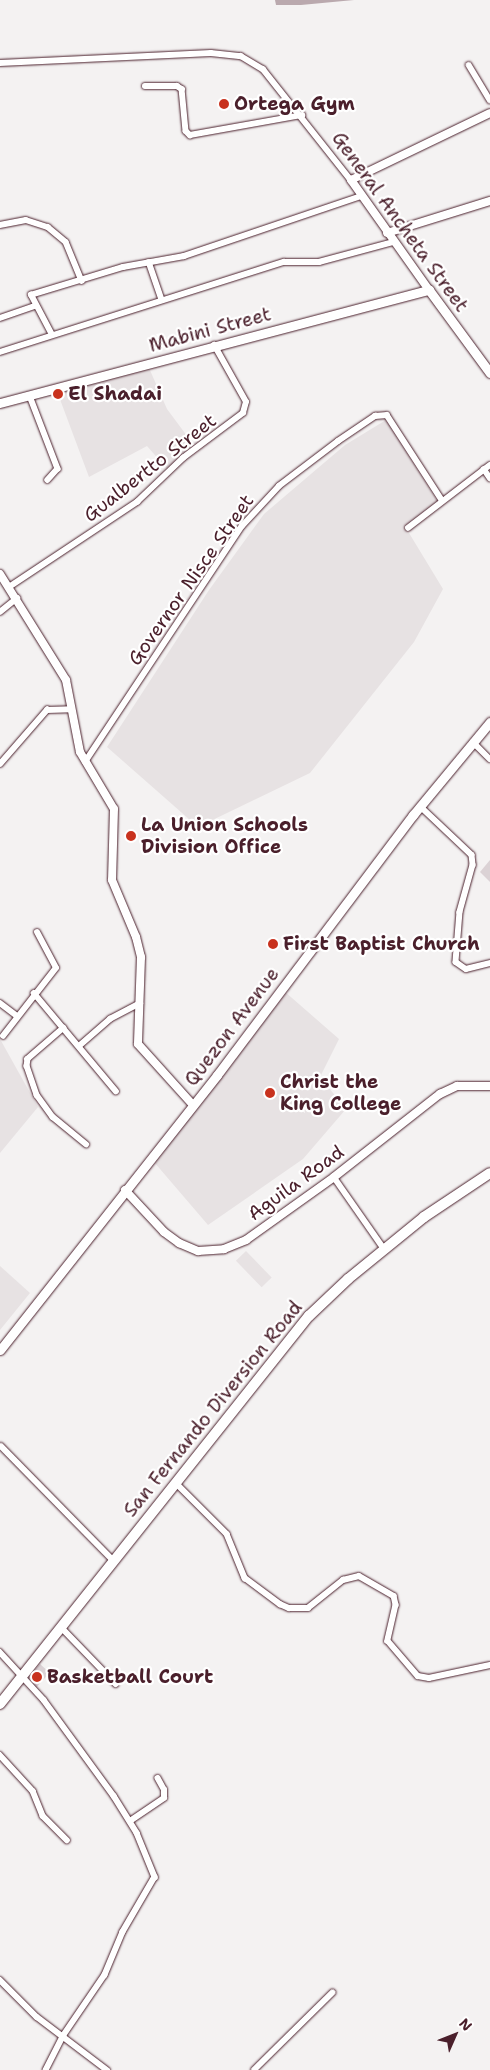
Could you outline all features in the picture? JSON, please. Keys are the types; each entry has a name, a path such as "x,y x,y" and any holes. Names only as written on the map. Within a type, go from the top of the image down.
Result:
{"highway":[{"name":"San Fernando Diversion Road","path":"0,1704 309,1316 348,1279 458,1192 490,1173"}],"main road":[{"name":"Mabini Street","path":"0,403 214,345 429,290"},
{"name":"General Ancheta Street","path":"429,290 490,372"},
{"name":"Quezon Avenue","path":"0,1350 193,1105 420,806 490,722"}],"street":[{"name":"General Ancheta Street","path":"0,63 225,53 258,65 302,115 429,290"},
{"path":"470,65 490,100"},
{"path":"145,86 182,89 186,131 190,135 302,115"},
{"path":"351,180 490,114"},
{"path":"52,335 35,306 31,295 149,262 184,256 361,196"},
{"path":"387,233 490,201"},
{"path":"0,225 26,220 48,227 66,242 82,281"},
{"path":"0,352 162,299 284,262 319,262 393,242"},
{"path":"149,262 162,299"},
{"path":"0,318 35,306"},
{"name":"Gualbertto Street","path":"9,587 137,502 183,458 244,413 247,406 244,398 214,345"},
{"path":"30,396 58,469 48,480"},
{"name":"Governor Nisce Street","path":"85,762 248,519 279,486 338,441 375,416 387,415 442,500"},
{"path":"408,528 490,465"},
{"path":"484,469 490,478"},
{"path":"0,574 17,598 66,680 71,694 71,709 76,738 85,762 114,809 112,880 141,957 138,1044 193,1105"},
{"path":"0,612 17,598"},
{"path":"0,764 47,710 71,709"},
{"path":"473,742 490,759"},
{"path":"420,806 472,855 473,864 460,912 456,962 466,968 490,963"},
{"path":"3,1036 56,966 37,933"},
{"path":"34,993 116,1091"},
{"path":"79,1046 110,1019 140,1002"},
{"path":"0,1003 17,1016"},
{"path":"64,1028 28,1059 26,1066 37,1096 53,1117 86,1144"},
{"name":"Aguila Road","path":"125,1190 172,1239 187,1247 207,1252 224,1249 246,1240 334,1177 440,1094 457,1086 490,1086"},
{"path":"334,1177 385,1250"},
{"path":"1,1446 114,1561"},
{"path":"176,1483 227,1534 245,1578 280,1604 289,1608 308,1608 343,1580 359,1576 394,1596 396,1604 388,1641 418,1676 429,1678 490,1665"},
{"path":"61,1628 116,1684"},
{"path":"0,1652 44,1700 130,1821 152,1865 154,1883 123,1932 105,1975 64,2035 46,2070"},
{"path":"0,1755 33,1791 43,1816 67,1840"},
{"path":"130,1821 164,1798 164,1790 158,1779"},
{"path":"0,1980 37,2017 64,2035 106,2070"},
{"path":"254,2070 332,1993"}],"shaded area":[{"path":"275,0 354,0 301,5 276,5"},
{"path":"149,368 167,409 196,448 168,470 147,446 89,477 58,394"},
{"path":"386,420 438,502 406,528 443,589 414,642 310,773 198,827 107,747 209,590 264,514 345,445"},
{"path":"490,860 490,882 480,872"},
{"name":"Christ the King College","path":"284,991 339,1039 320,1077 346,1109 303,1159 208,1225 154,1162"},
{"path":"0,1039 38,1107 0,1153"},
{"path":"246,1251 272,1278 262,1287 236,1261"},
{"path":"0,1266 30,1293 0,1330"},
{"name":"Basketball Court","path":"40,1664 50,1673 34,1690 25,1681"}],"place":[{"name":"Ortega Gym","path":"224,104"},
{"name":"El Shadai","path":"58,394"},
{"name":"La Union Schools Division Office","path":"131,836"},
{"name":"First Baptist Church","path":"273,944"},
{"name":"Christ the King College","path":"270,1093"},
{"name":"Basketball Court","path":"37,1677"}]}
